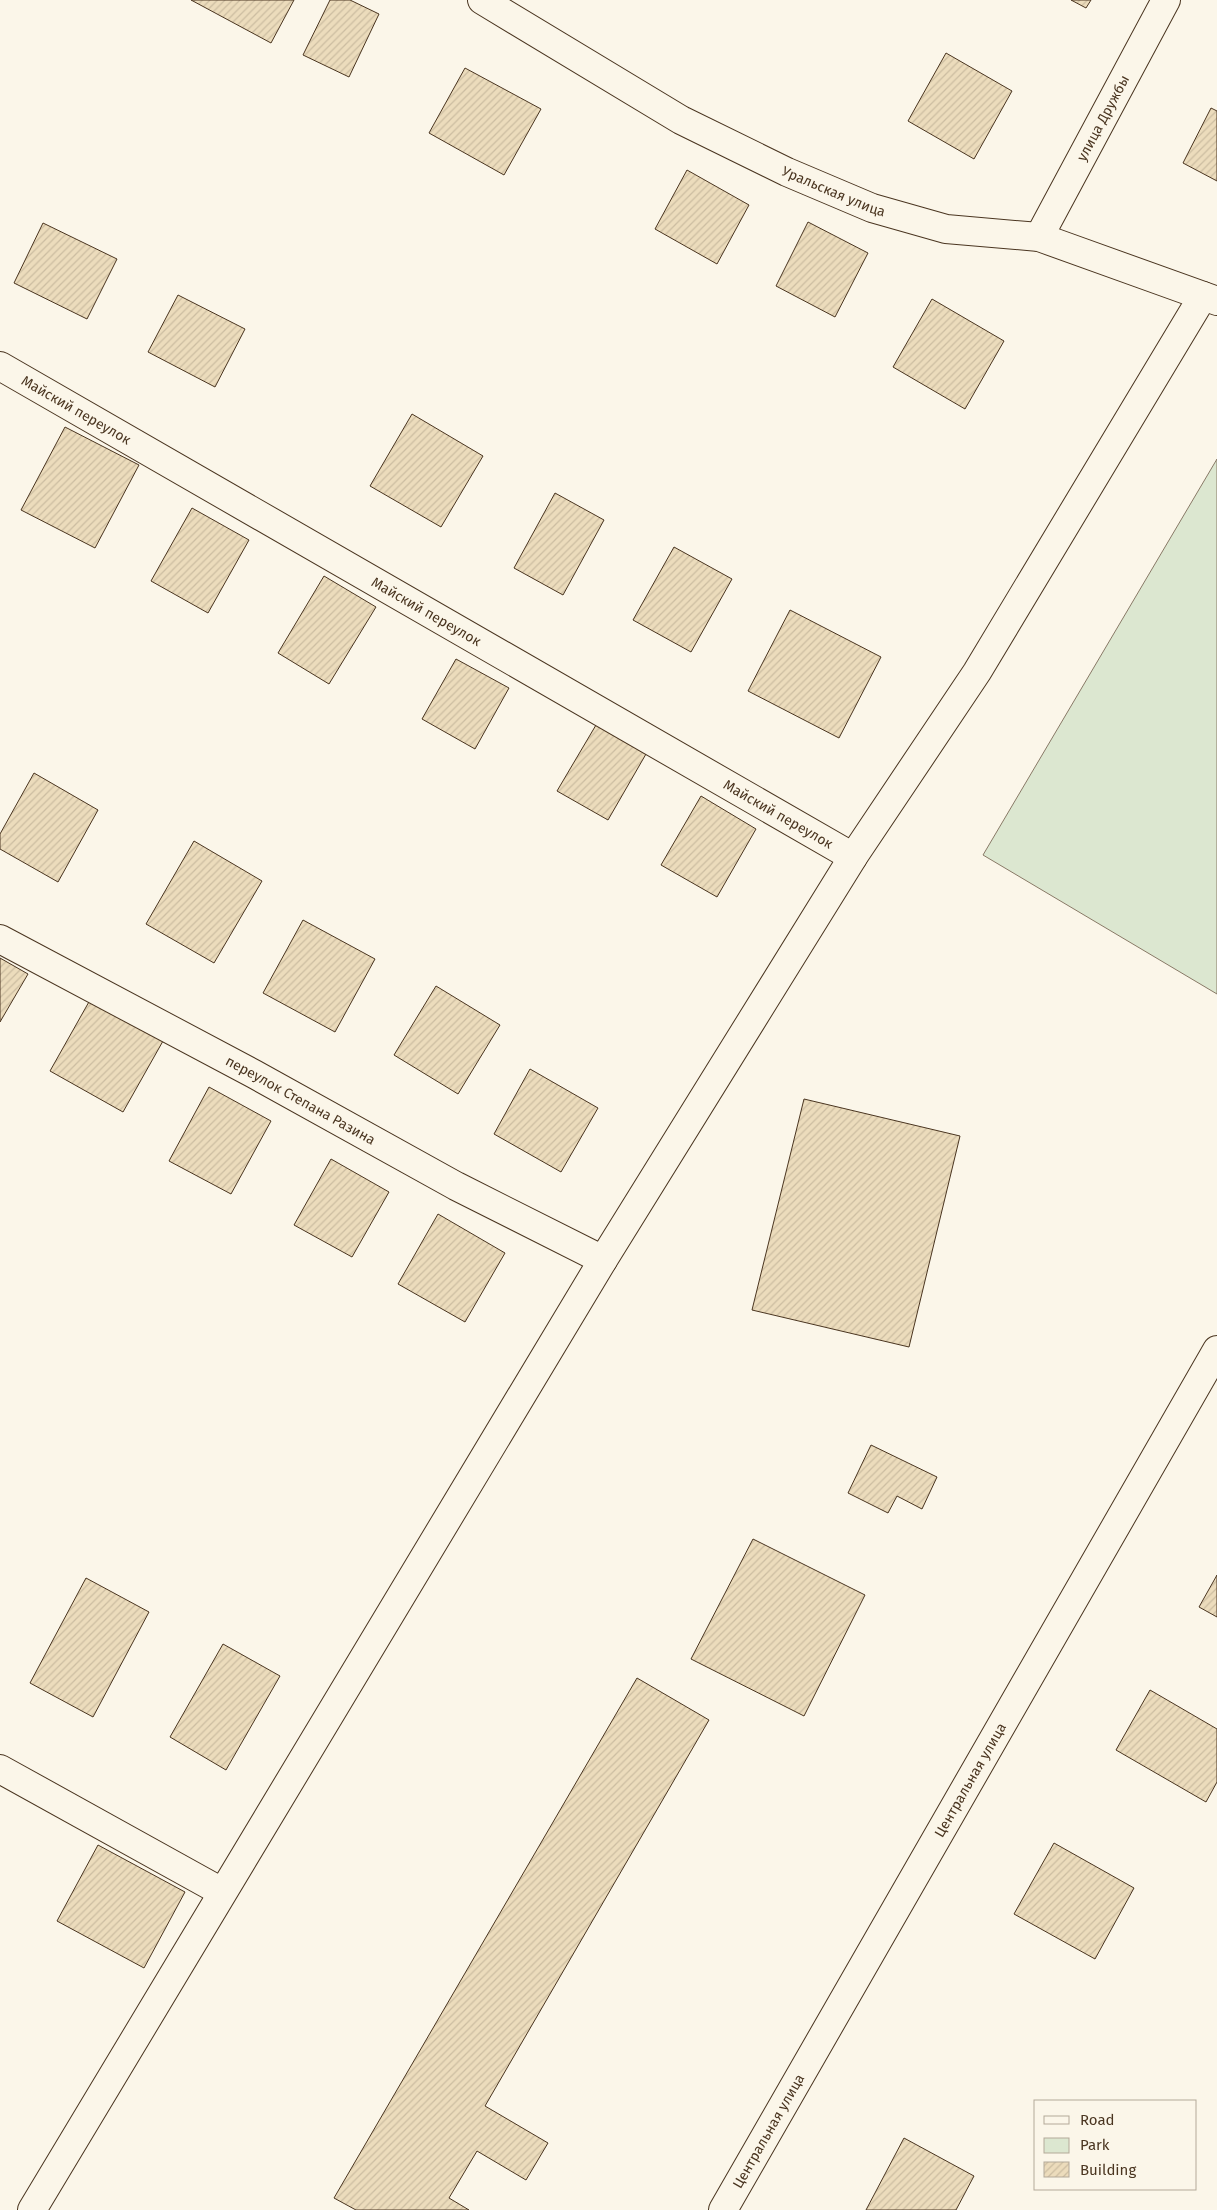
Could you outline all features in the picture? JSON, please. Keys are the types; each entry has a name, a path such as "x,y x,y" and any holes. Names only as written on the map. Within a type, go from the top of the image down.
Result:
{"street":[{"name":"Уральская улица","path":"482,0 682,120 787,172 872,208 946,229 1040,237 1210,298"},
{"name":"улица Дружбы","path":"1040,237 1166,0"},
{"path":"32,2210 603,1260 853,858 977,672 1210,298"},
{"name":"Майский переулок","path":"0,366 853,858"},
{"name":"переулок Степана Разина","path":"0,939 254,1074 456,1186 603,1260"},
{"name":"Центральная улица","path":"723,2210 1217,1350"},
{"path":"0,1769 222,1892"}],"green space":[{"path":"1217,459 1217,994 983,855"}],"building":[{"path":"191,0 294,0 271,43"},
{"path":"330,0 350,0 379,14 349,77 303,55"},
{"path":"1071,0 1091,0 1086,8"},
{"path":"946,53 1012,91 974,159 908,121"},
{"path":"465,68 541,109 504,175 429,133"},
{"path":"1211,108 1217,111 1217,181 1183,163"},
{"path":"687,170 749,205 717,264 655,229"},
{"path":"808,222 868,253 835,317 776,286"},
{"path":"43,223 117,259 87,319 14,283"},
{"path":"178,295 245,329 215,387 148,352"},
{"path":"932,299 1004,341 965,409 893,367"},
{"path":"412,414 483,456 441,527 370,486"},
{"path":"65,427 139,465 95,548 21,510"},
{"path":"555,493 604,520 563,595 514,568"},
{"path":"192,508 249,540 208,613 151,581"},
{"path":"674,547 732,579 691,652 633,620"},
{"path":"324,576 376,607 329,684 278,653"},
{"path":"790,610 881,657 839,738 748,691"},
{"path":"456,659 509,688 475,749 422,719"},
{"path":"596,725 646,754 608,820 557,791"},
{"path":"34,773 98,810 58,882 0,849 0,834"},
{"path":"701,796 756,829 717,897 661,865"},
{"path":"194,841 262,881 214,963 146,924"},
{"path":"303,920 375,959 335,1032 263,993"},
{"path":"0,958 28,974 0,1022"},
{"path":"436,986 500,1025 458,1094 394,1055"},
{"path":"90,1000 163,1041 123,1112 50,1071"},
{"path":"530,1069 598,1108 561,1172 494,1134"},
{"path":"209,1087 271,1121 231,1194 169,1161"},
{"path":"804,1099 960,1136 909,1347 752,1310"},
{"path":"331,1159 389,1192 352,1257 294,1225"},
{"path":"438,1214 505,1253 465,1322 398,1284"},
{"path":"871,1445 937,1477 922,1509 897,1496 888,1513 848,1493"},
{"path":"753,1539 865,1595 804,1716 691,1659"},
{"path":"1217,1575 1217,1617 1199,1607"},
{"path":"86,1578 149,1612 93,1717 30,1683"},
{"path":"223,1644 280,1676 226,1770 170,1737"},
{"path":"637,1678 709,1720 485,2106 548,2143 526,2180 477,2151 449,2198 469,2210 356,2210 334,2198"},
{"path":"1150,1690 1217,1729 1217,1782 1206,1802 1116,1750"},
{"path":"1054,1843 1134,1888 1095,1959 1014,1914"},
{"path":"98,1845 185,1892 144,1968 57,1921"},
{"path":"904,2138 974,2176 956,2210 866,2210"}]}
